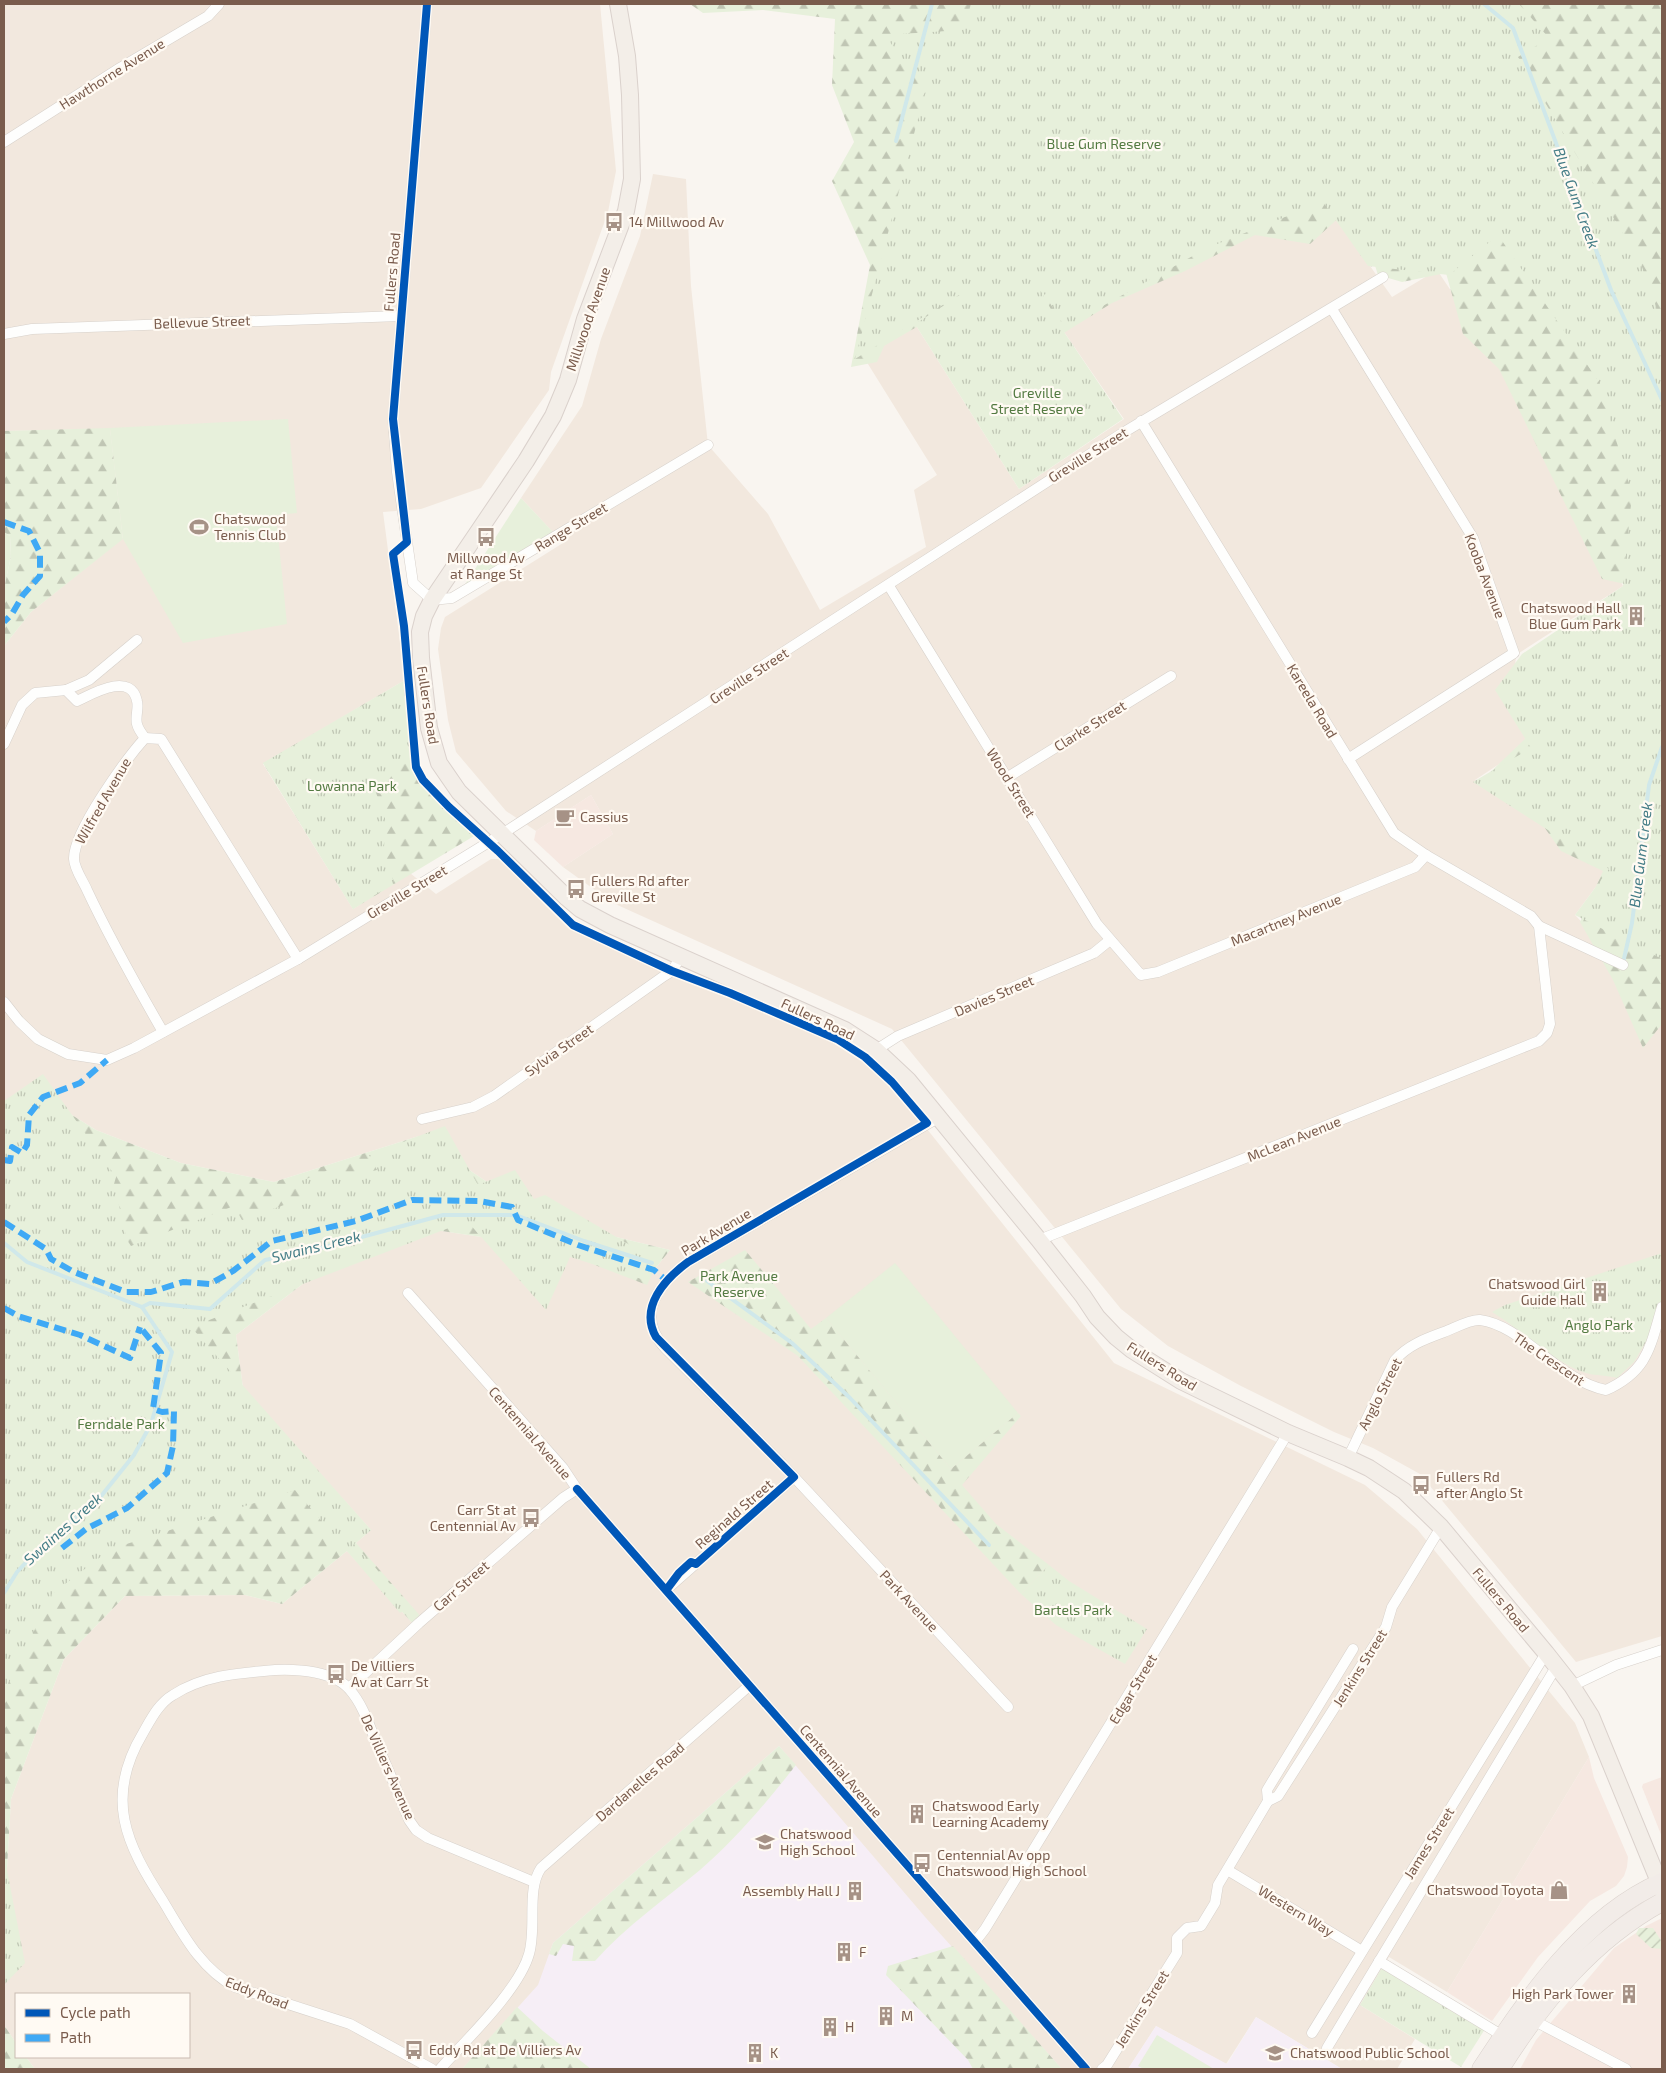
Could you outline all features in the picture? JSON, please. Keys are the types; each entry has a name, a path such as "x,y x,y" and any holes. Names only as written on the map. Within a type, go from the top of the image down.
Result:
{"highway":[{"path":"1500,2069 1527,2016 1592,1928 1610,1912 1661,1884"},
{"path":"1481,2069 1503,2036 1527,2016 1602,1943 1634,1917 1662,1902"}],"main road":[{"name":"Millwood Avenue","path":"432,600 507,490 553,416 568,380 585,320 626,211 632,179 632,145 629,75 618,4"},
{"name":"Fullers Road","path":"432,600 424,616 420,639 424,698 439,763 453,784 580,909 602,921 846,1030 876,1050 908,1080 1039,1240 1098,1318 1132,1350 1181,1381 1288,1433 1369,1468 1404,1491 1441,1527 1572,1686 1591,1716 1661,1884"}],"street":[{"name":"Hawthorne Avenue","path":"4,142 129,63 208,16 219,4"},
{"name":"Fullers Road","path":"427,4 393,419 397,472 409,572 413,583 432,600"},
{"name":"Greville Street","path":"4,1002 26,1027 53,1047 86,1058 107,1060 164,1032 298,959 502,834 1142,421 1383,278"},
{"name":"Kooba Avenue","path":"1332,308 1473,538 1514,653 1348,759"},
{"name":"Bellevue Street","path":"4,334 32,328 400,316"},
{"name":"Kareela Road","path":"1142,421 1394,833 1426,855 1531,916 1539,926 1623,965"},
{"name":"Range Street","path":"432,600 452,598 708,445"},
{"name":"Wood Street","path":"889,586 1098,924 1141,975"},
{"path":"4,744 22,705 35,692 66,690 89,680 138,640"},
{"name":"Clarke Street","path":"1008,777 1171,676"},
{"path":"66,690 77,701 108,687 121,686 131,690 137,699 137,724 145,738 161,739 298,959"},
{"name":"Wilfred Avenue","path":"145,738 119,768 110,783 76,844 74,860 115,949 164,1032"},
{"name":"Macartney Avenue","path":"1141,975 1158,972 1415,867 1426,855"},
{"name":"McLean Avenue","path":"1039,1240 1539,1041 1546,1033 1550,1024 1539,926"},
{"name":"Davies Street","path":"876,1050 898,1036 1094,953 1110,940"},
{"name":"Sylvia Street","path":"422,1119 473,1107 494,1096 672,971 681,956"},
{"name":"Park Avenue","path":"938,1118 688,1262 667,1281 656,1296 651,1322 656,1337 794,1477 1008,1707"},
{"name":"Centennial Avenue","path":"408,1293 563,1468 577,1489 1086,2069"},
{"name":"The Crescent","path":"1478,1320 1497,1325 1524,1342 1555,1366 1588,1386 1606,1390 1629,1377 1643,1360 1651,1348 1662,1307"},
{"name":"Anglo Street","path":"1348,1458 1395,1360 1404,1349 1426,1338 1478,1320"},
{"name":"Edgar Street","path":"975,1942 985,1929 1097,1748 1288,1433"},
{"name":"Reginald Street","path":"667,1590 794,1477"},
{"name":"Carr Street","path":"349,1688 419,1623 563,1498 577,1489"},
{"name":"Jenkins Street","path":"1102,2069 1107,2065 1177,1953 1177,1938 1187,1928 1201,1926 1215,1903 1218,1885 1229,1871 1268,1801 1278,1796 1386,1627 1392,1607 1441,1527"},
{"name":"Jenkins Street","path":"1268,1801 1267,1790 1353,1648"},
{"path":"1572,1686 1616,1665 1662,1650"},
{"name":"James Street","path":"1312,2033 1546,1654"},
{"name":"James Street","path":"1327,2048 1556,1666"},
{"name":"Eddy Road","path":"349,1688 323,1674 285,1670 222,1676 172,1695 156,1712 140,1738 128,1765 123,1791 125,1826 134,1854 148,1879 190,1945 205,1965 220,1979 256,1995 350,2024 432,2069"},
{"name":"Dardanelles Road","path":"534,1882 541,1868 750,1685"},
{"name":"De Villiers Avenue","path":"349,1688 361,1707 409,1820 416,1830 428,1838 534,1882"},
{"name":"Western Way","path":"1229,1871 1362,1951"},
{"path":"440,2069 520,1976 532,1944 534,1882"},
{"path":"1379,1961 1503,2036"},
{"path":"1527,2016 1626,2069"}],"shaded area":[{"path":"4,4 600,4 616,171 608,212 551,372 549,390 481,488 421,509 383,512 405,680 263,764 353,909 410,873 436,894 491,859 500,859 573,929 827,1040 850,1052 883,1077 911,1109 1114,1363 1365,1485 1417,1529 1575,1723 1589,1757 1447,1992 1389,1957 1360,2005 1415,2039 1397,2069 1342,2069 1256,2017 1226,2064 1156,2026 1128,2069 35,2069 27,2058 190,2058 190,1993 15,1993 15,2042 4,2025 4,1921 11,1799 64,1659 125,1596 245,1595 282,1604 347,1551 415,1626 356,1543 371,1530 243,1388 236,1335 304,1283 435,1230 548,1247 654,1270 670,1250 583,1229 487,1182 419,1136 274,1182 181,1163 96,1130 43,1097 4,1103 4,646 31,612 123,538 110,429 4,431"},
{"path":"653,174 686,179 691,286 708,445 768,514 820,610 926,547 914,490 937,475 863,356 915,324 1019,489 1124,419 1062,329 1207,248 1324,201 1392,297 1437,270 1531,410 1623,586 1516,655 1511,715 1531,743 1475,780 1609,869 1575,915 1623,965 1662,986 1662,1636 1576,1662 1420,1474 1373,1448 1334,1432 1241,1386 1168,1346 1121,1309 892,1029 613,903 563,867 613,834 591,795 536,831 506,811 456,752 448,720 438,649 441,628 445,617 563,543 521,498 582,406 601,339 640,236"},
{"path":"591,795 613,834 563,867 534,840 536,831"},
{"name":"Chatswood High School","path":"779,1746 926,1918 1062,2069 462,2069 538,1985 553,1943"},
{"name":"Chatswood Toyota","path":"1589,1757 1594,1778 1628,1857 1624,1876 1616,1886 1590,1901 1538,1957 1492,2021 1447,1992"},
{"path":"1662,1777 1662,1837 1642,1787 1643,1784"},
{"path":"1662,1918 1662,2069 1520,2069 1536,2040 1614,1948 1646,1926"},
{"name":"Chatswood Public School","path":"1256,2017 1342,2069 1128,2069 1156,2026 1227,2064"}],"green space":[{"name":"Blue Gum Reserve","path":"690,4 1662,4 1662,1024 1643,1048 1613,980 1580,922 1603,871 1561,851 1521,794 1483,779 1526,738 1653,590 1602,579 1499,369 1463,334 1446,273 1402,282 1378,275 1355,203 1310,244 1255,235 1185,271 1112,303 1059,336 920,325 884,346 877,362 851,367 870,265 832,181 854,142 832,85 835,19 763,10 703,13"},
{"name":"Blue Gum Reserve","path":"970,4 1519,4 1549,38 1518,57 1641,264 1662,323 1662,959 1575,915 1609,869 1473,782 1531,748 1495,690 1522,654 1623,586 1632,494 1599,382 1498,235 1449,275 1368,266 1323,202 1207,248 1065,327 1029,270 1062,329 1123,419 1019,489 915,324 985,279 855,359 925,92 885,35 962,30"},
{"name":"Chatswood Tennis Club","path":"288,419 297,513 276,515 287,624 183,643 123,539 110,428"},
{"path":"110,428 123,539 31,612 4,646 4,589 11,556 10,536 4,532 4,431"},
{"path":"521,498 553,532 464,586"},
{"path":"4,532 10,536 11,556 4,589"},
{"name":"Lowanna Park","path":"405,680 406,711 415,776 474,836 353,909 263,763"},
{"name":"Lowanna Park","path":"403,682 411,755 374,787 385,818 384,850 394,883 353,909 263,763"},
{"name":"Ferndale Park","path":"43,1074 116,1177 114,1184 127,1240 131,1246 234,1206 242,1220 309,1196 301,1181 334,1168 339,1179 377,1170 369,1155 445,1126 478,1185 515,1170 534,1199 545,1195 657,1261 648,1281 570,1257 546,1310 467,1221 191,1327 371,1530 354,1544 410,1606 400,1613 295,1490 111,1549 52,1594 4,1693 4,1101"},
{"name":"Ferndale Park","path":"43,1097 96,1130 181,1163 274,1182 419,1136 487,1182 583,1229 670,1250 654,1270 647,1285 548,1247 435,1230 304,1283 236,1335 243,1388 371,1530 356,1543 423,1619 415,1626 347,1551 282,1604 245,1595 125,1596 64,1659 11,1799 4,1921 4,1103"},
{"name":"Park Avenue Reserve","path":"745,1250 811,1329 826,1318 951,1469 1018,1413 1021,1416 962,1485 996,1524 1049,1565 1021,1594 798,1356 688,1282"},
{"name":"Anglo Park","path":"1662,1253 1662,1299 1651,1333 1634,1362 1617,1378 1590,1374 1562,1362 1492,1312 1505,1305"},
{"path":"895,1263 1018,1413 951,1469 826,1318"},
{"name":"Bartels Park","path":"1049,1565 1069,1581 1147,1629 1125,1664 1056,1625 1021,1594"},
{"path":"779,1746 796,1765 750,1820 700,1870 632,1925 595,1961 572,1961 574,1946 563,1944 556,1956 549,1954 553,1943"},
{"path":"4,1855 25,1963 4,1985"},
{"path":"1639,1928 1653,1928 1662,1942 1662,1949 1651,1948 1636,1934"},
{"path":"953,1946 1062,2069 973,2069 968,2060 886,1975 888,1966"},
{"path":"1383,1966 1485,2029 1461,2067 1360,2005"},
{"path":"517,2007 543,2031 591,2069 462,2069"},
{"path":"4,2025 15,2042 15,2058 27,2058 35,2069 4,2069"},
{"path":"1157,2035 1214,2069 1144,2069 1138,2066"}],"waterway":[{"path":"896,141 932,4"},
{"name":"Blue Gum Creek","path":"1484,4 1513,28 1611,290 1662,400"},
{"name":"Blue Gum Creek","path":"1623,963 1632,923 1649,785 1662,747"},
{"name":"Swains Creek","path":"4,1243 27,1262 142,1307 150,1303 210,1309 265,1260 310,1251 443,1215 516,1215 584,1241 652,1263"},
{"path":"707,1281 792,1343 850,1398 989,1545"},
{"name":"Swaines Creek","path":"4,1593 17,1572 44,1543 98,1500 134,1455 151,1424 172,1352 142,1307"}],"marked path":[{"path":"4,522 29,531 40,553 40,576 23,595 12,614 4,622"},
{"path":"4,1160 10,1161 12,1147 22,1153 27,1145 29,1115 43,1097 80,1083 107,1060"},
{"path":"4,1222 46,1249 51,1259 74,1272 126,1292 151,1292 183,1282 210,1284 233,1271 272,1241 356,1221 412,1200 479,1201 512,1207 518,1220 578,1245 654,1270 667,1281"},
{"path":"4,1308 18,1316 80,1335 130,1358 140,1327"},
{"path":"62,1548 86,1529 127,1508 167,1473 173,1446 174,1411 162,1412 153,1409 161,1353 140,1327"}],"cycle path":[{"path":"427,4 393,419 407,542 393,554 404,626 416,767 423,780 449,807 498,851 573,925 672,971 730,993 837,1039 865,1057 892,1082 927,1123 688,1262 663,1285 657,1295 651,1315 656,1337 794,1477 696,1564 691,1562 679,1573 667,1589"},
{"path":"577,1489 1086,2069"}],"place":[{"name":"14 Millwood Av","path":"614,222"},
{"name":"Chatswood Tennis Club","path":"199,527"},
{"name":"Millwood Av at Range St","path":"486,537"},
{"name":"Chatswood Hall Blue Gum Park","path":"1636,616"},
{"name":"Cassius","path":"565,817"},
{"name":"Fullers Rd after Greville St","path":"576,889"},
{"name":"Chatswood Girl Guide Hall","path":"1600,1292"},
{"name":"Fullers Rd after Anglo St","path":"1421,1485"},
{"name":"Carr St at Centennial Av","path":"531,1518"},
{"name":"De Villiers Av at Carr St","path":"336,1674"},
{"name":"Chatswood Early Learning Academy","path":"917,1814"},
{"name":"Chatswood High School","path":"765,1842"},
{"name":"Centennial Av opp Chatswood High School","path":"922,1863"},
{"name":"Chatswood Toyota","path":"1559,1890"},
{"name":"Assembly Hall J","path":"855,1891"},
{"name":"F","path":"844,1952"},
{"name":"High Park Tower","path":"1629,1994"},
{"name":"M","path":"886,2016"},
{"name":"H","path":"830,2027"},
{"name":"Eddy Rd at De Villiers Av","path":"414,2050"},
{"name":"K","path":"755,2053"},
{"name":"Chatswood Public School","path":"1275,2053"}],"park label":[{"name":"Greville Street Reserve","path":"1037,402"}]}
